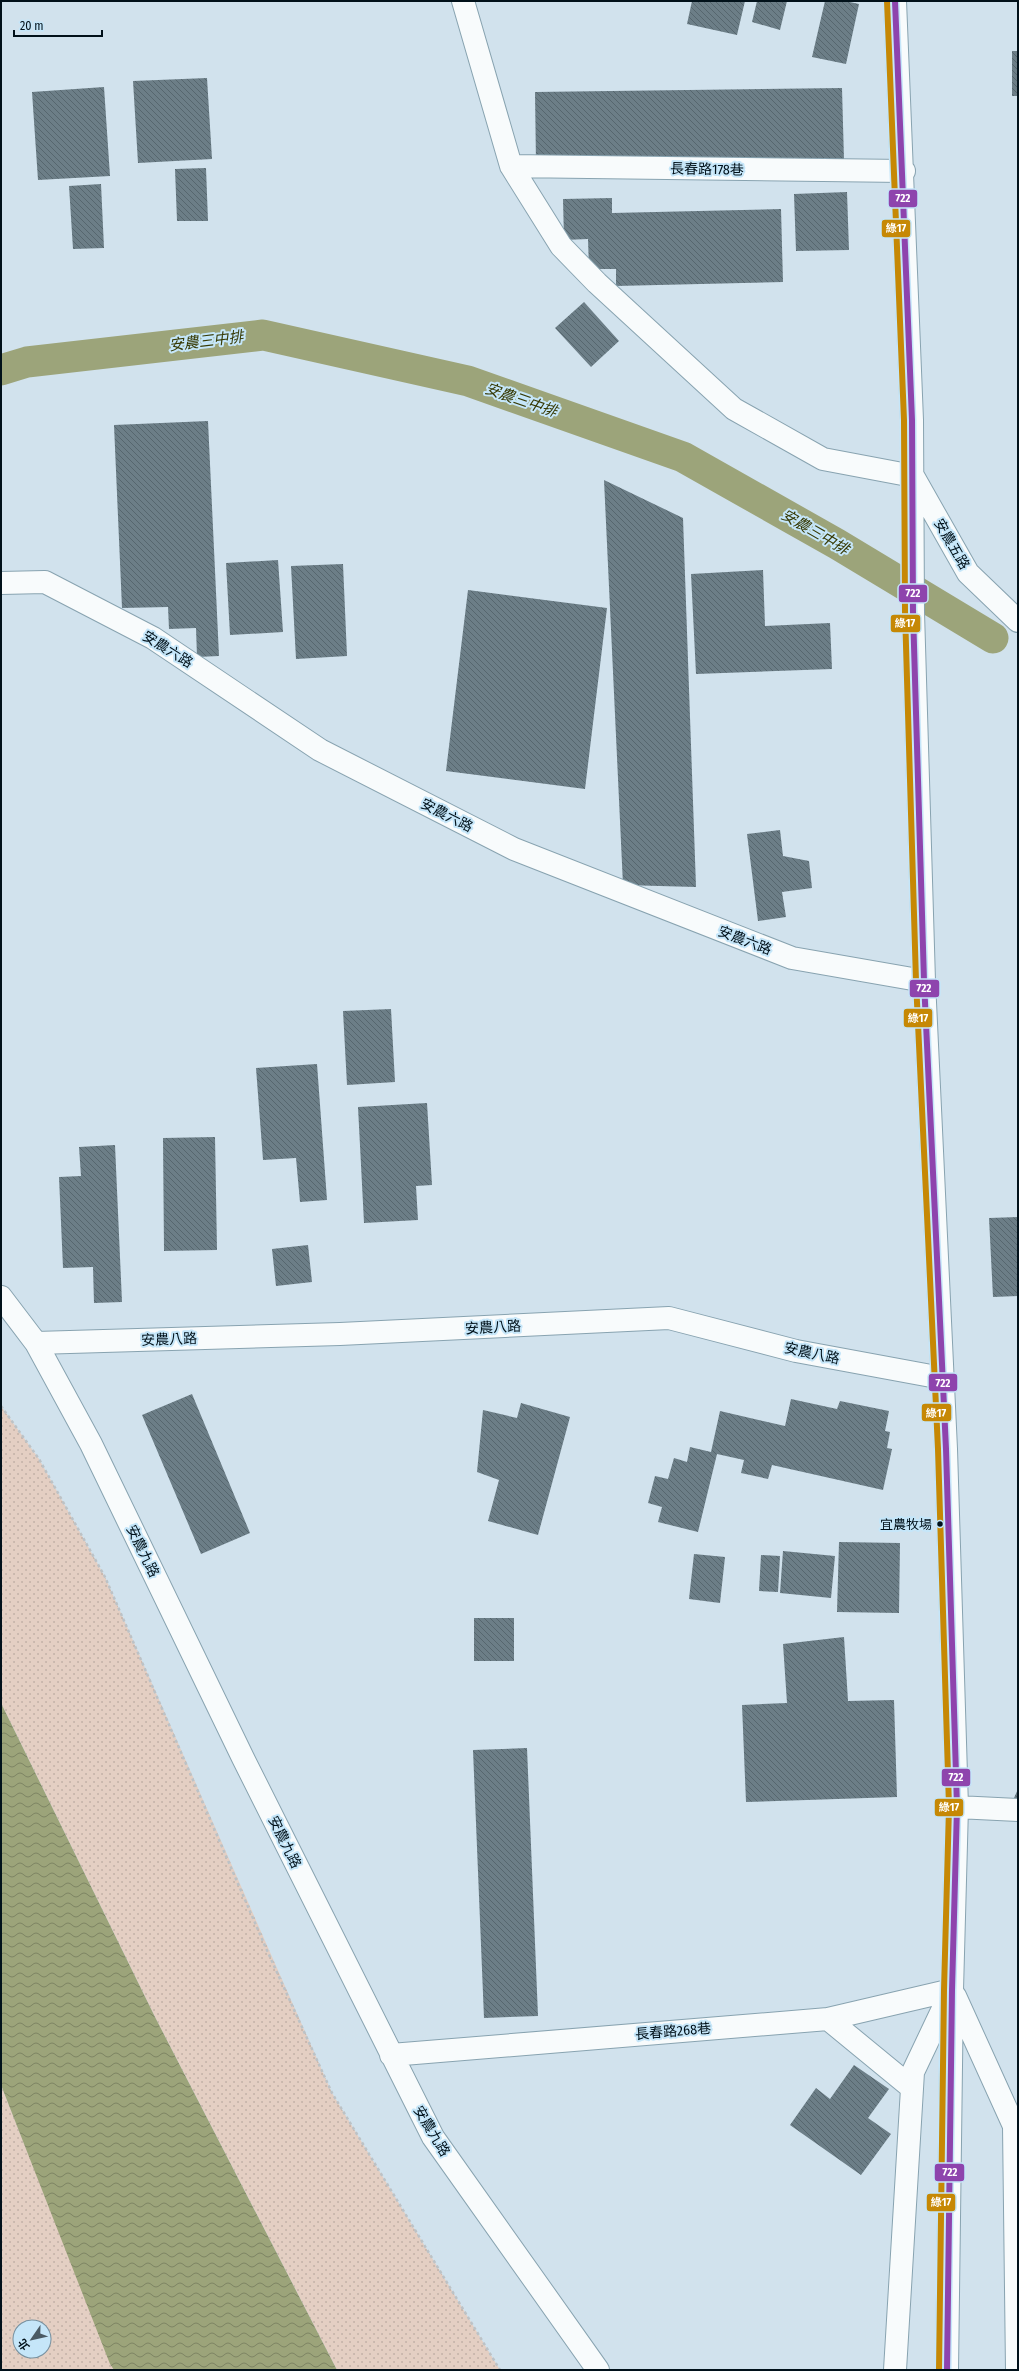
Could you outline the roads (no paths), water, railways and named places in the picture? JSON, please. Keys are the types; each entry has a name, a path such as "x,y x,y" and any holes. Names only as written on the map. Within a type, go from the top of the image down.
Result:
{"street":[{"path":"463,1 511,166 561,246 597,283 734,409 823,459 913,476"},
{"path":"895,1 904,171 913,476 913,612 924,981 942,1378 958,1807 952,1990 947,2370"},
{"name":"長春路178巷","path":"511,166 904,171"},
{"name":"安農五路","path":"913,476 968,573 1018,622"},
{"name":"安農六路","path":"1,583 45,582 106,613 153,638 320,750 514,849 792,958 924,981"},
{"name":"安農九路","path":"1,1297 36,1343 91,1444 243,1758 390,2055 433,2137 598,2370"},
{"name":"安農八路","path":"36,1343 348,1334 669,1318 796,1351 942,1378"},
{"path":"958,1807 1018,1810"},
{"path":"895,2370 913,2072 952,1990"},
{"path":"952,1990 1014,2126 1017,2370"},
{"name":"長春路268巷","path":"390,2055 828,2019 952,1990"},
{"path":"828,2019 912,2088"}],"water":[{"path":"1,1703 155,2017 337,2370 114,2370 110,2364 1,2085"}],"waterway":[{"name":"安農三中排","path":"1,370 27,362 263,335 468,381 683,457 837,544 993,638"}],"place":[{"name":"宜農牧場","path":"940,1524"}]}
